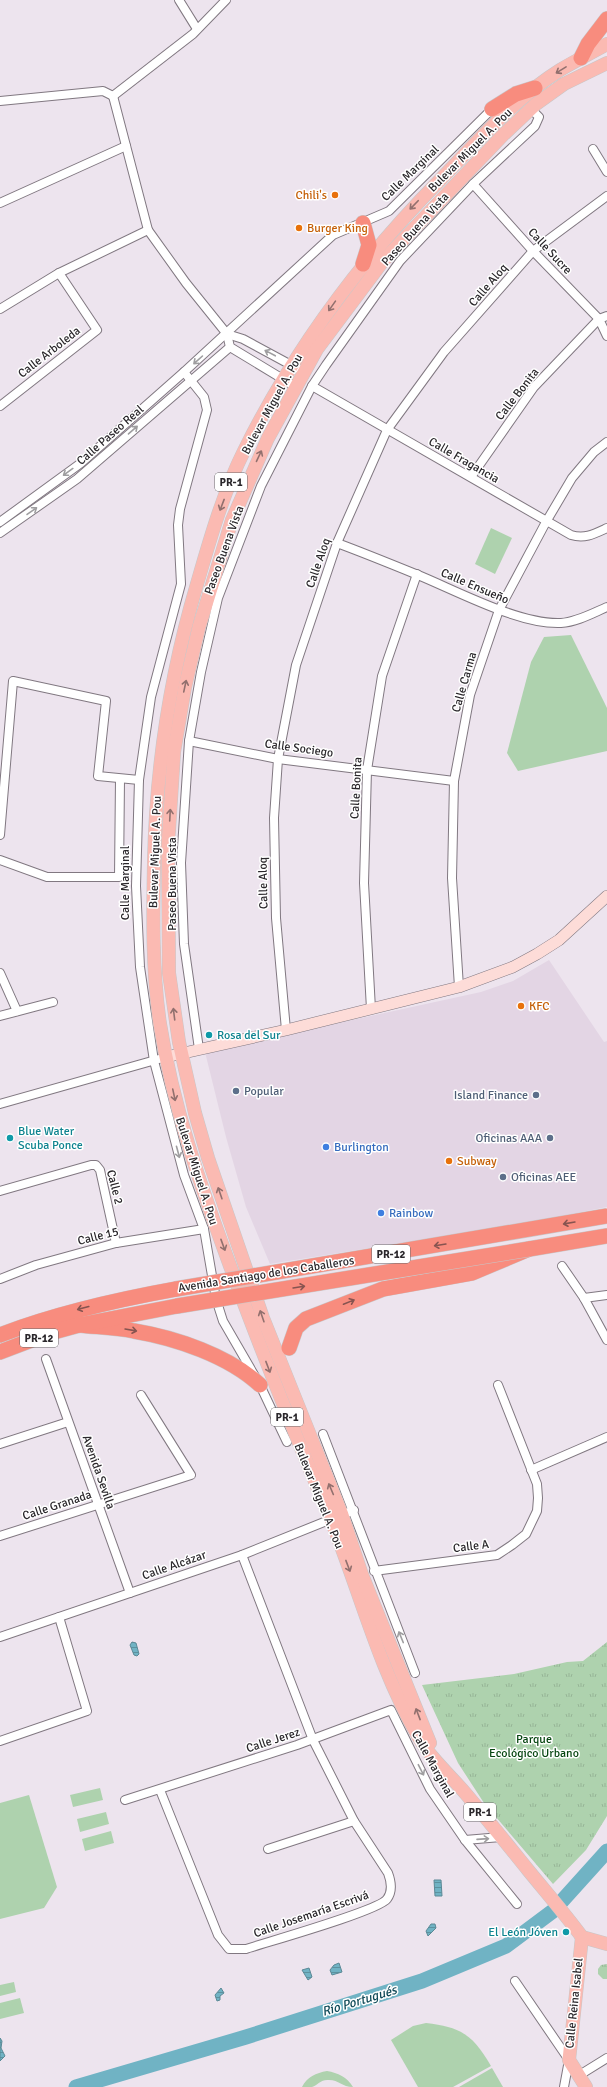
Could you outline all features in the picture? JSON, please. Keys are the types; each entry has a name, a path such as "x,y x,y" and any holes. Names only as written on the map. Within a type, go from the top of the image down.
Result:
{"highway":[{"path":"582,58 588,44 607,19"},
{"path":"492,109 516,94 535,88"},
{"path":"363,223 369,245 363,264"},
{"name":"Avenida Santiago de los Caballeros","path":"0,1335 51,1317 100,1304 176,1289 607,1216"},
{"name":"Avenida Santiago de los Caballeros","path":"0,1352 50,1333 78,1325 177,1306 607,1236"},
{"path":"289,1348 296,1328 306,1319 383,1289 472,1273 529,1249"},
{"path":"78,1325 134,1331 177,1343 222,1358 246,1372 260,1385"}],"main road":[{"name":"Bulevar Miguel A. Pou","path":"342,1515 285,1410 205,1198 160,1059 154,972 153,913 157,789 162,736 171,684 188,616 218,516 242,456 284,380 334,302 363,264 421,198 493,125 535,88 560,70 607,44"},
{"name":"Bulevar Miguel A. Pou","path":"582,1938 571,1921 439,1763 422,1725 362,1575 342,1515 263,1318 208,1158 181,1053 169,973 168,845 174,752 180,712 199,627 232,520 268,438 304,372 317,350 345,310 383,261 497,140 531,109 564,84 601,68 607,63"},
{"path":"582,1938 607,1944"},
{"name":"Calle Reina Isabel","path":"582,1938 569,2060 582,2082"}],"street":[{"path":"179,0 197,29"},
{"path":"113,96 197,29 226,0"},
{"path":"0,101 103,91 113,96 148,230 186,283 227,334 230,347 296,387"},
{"name":"Calle Marginal","path":"227,334 333,235 389,211 492,109"},
{"name":"Paseo Buena Vista","path":"198,1049 184,944 181,863 189,741 201,672 218,598 261,486 312,386 400,261 473,184 535,126 539,117 531,109"},
{"path":"0,203 126,146"},
{"path":"593,149 607,172"},
{"name":"Calle Sucre","path":"473,184 533,251 603,318 607,336"},
{"name":"Calle Aloq","path":"286,1030 276,918 274,818 278,759 296,665 336,543 387,430 444,352 533,251 607,196"},
{"path":"0,309 59,273 148,230"},
{"name":"Calle Arboleda","path":"0,406 97,330 59,273"},
{"name":"Calle Bonita","path":"471,477 534,387 603,318"},
{"path":"227,334 243,339 304,372"},
{"name":"Calle Paseo Real","path":"0,522 81,463 227,334"},
{"name":"Calle Paseo Real","path":"3,531 77,479 230,347"},
{"name":"Calle Marginal","path":"184,372 204,397 207,410 180,509 179,532 181,584 152,697 139,780 136,886 140,967 184,1175 204,1229 216,1299 224,1321 260,1385 287,1442"},
{"name":"Calle Fragancia","path":"312,386 471,477 546,522 580,538 591,536 607,528"},
{"name":"Calle Carma","path":"460,987 452,878 454,781 470,695 499,610 546,522 572,478 594,452 607,442"},
{"path":"0,522 3,531"},
{"name":"Calle Ensueño","path":"336,543 417,574 499,610 541,621 562,623 582,618 607,607"},
{"name":"Calle Bonita","path":"371,1009 364,883 367,770 382,676 417,574"},
{"path":"0,835 13,681 106,701 98,776 139,780"},
{"name":"Calle Sociego","path":"189,741 278,759 454,781"},
{"path":"0,860 48,877 119,877 120,779"},
{"path":"0,1104 181,1053 286,1030 460,987 513,967 537,954 559,940 607,896"},
{"path":"0,973 17,1011"},
{"path":"0,1016 53,1002"},
{"name":"Calle 2","path":"0,1191 91,1165 96,1165 100,1170 116,1244"},
{"name":"Calle 15","path":"0,1279 36,1265 116,1244 204,1229"},
{"path":"562,1266 584,1298 607,1340"},
{"path":"584,1298 607,1295"},
{"name":"Avenida Sevilla","path":"46,1359 97,1505 130,1593"},
{"name":"Calle A","path":"374,1571 497,1554 526,1534 537,1511 537,1484 498,1385"},
{"name":"Calle Granada","path":"0,1536 191,1474 141,1395"},
{"path":"0,1444 68,1422"},
{"path":"323,1434 342,1515 374,1571 415,1673"},
{"path":"531,1470 607,1437"},
{"name":"Calle Alcázar","path":"0,1637 242,1555 342,1515"},
{"name":"Calle Josemaría Escrivá","path":"160,1790 218,1935 225,1945 235,1950 246,1949 315,1927 371,1907 387,1899 391,1889 388,1873 354,1820 314,1740 242,1555"},
{"path":"0,1742 87,1711 59,1617"},
{"name":"Calle Marginal","path":"391,1710 430,1789 465,1840 517,1904"},
{"name":"Calle Jerez","path":"126,1800 314,1740 391,1710"},
{"path":"268,1849 354,1820"},
{"path":"465,1840 501,1837"},
{"path":"515,1980 569,2060 564,2087"},
{"path":"582,2082 607,2058"}],"shaded area":[{"path":"549,960 604,1042 607,1041 607,1207 531,1222 270,1264 246,1207 226,1137 205,1052 481,992 513,981"}],"green space":[{"path":"491,528 512,538 495,574 475,564"},
{"path":"571,635 607,708 607,751 518,771 507,753 531,662 544,637"},
{"name":"Parque Ecológico Urbano","path":"607,1642 607,1816 586,1850 553,1884 484,1803 458,1763 422,1685 514,1674 567,1662 583,1661"},
{"path":"100,1788 103,1800 73,1807 70,1795"},
{"path":"29,1795 57,1887 44,1908 0,1919 0,1803"},
{"path":"106,1812 109,1824 80,1832 77,1819"},
{"path":"111,1831 114,1843 85,1851 82,1839"},
{"path":"607,1964 607,1979 603,1979 598,1974 598,1969 601,1965"},
{"path":"14,1982 16,1992 0,1996 0,1985"},
{"path":"20,1998 24,2013 0,2019 0,2003"},
{"path":"426,2023 448,2027 465,2034 478,2047 491,2066 453,2087 418,2087 391,2040 413,2026"},
{"path":"492,2068 503,2087 459,2087"},
{"path":"327,2071 342,2076 353,2087 346,2086 332,2080 326,2080 312,2087 302,2087 312,2076"}],"water":[{"path":"132,1642 136,1643 139,1654 137,1656 134,1655 130,1645"},
{"path":"434,1880 441,1880 442,1896 435,1896"},
{"path":"431,1924 435,1924 436,1928 428,1936 426,1931"},
{"path":"339,1963 342,1972 332,1975 330,1970 334,1965"},
{"path":"309,1968 312,1977 308,1980 302,1970"},
{"path":"221,1988 224,1993 220,1996 220,2000 217,2001 215,1995"},
{"path":"0,2038 2,2041 1,2048 5,2056 0,2061"}],"waterway":[{"name":"Río Portugués","path":"76,2087 246,2037 422,1981 506,1946 553,1911 607,1851"}],"place":[{"name":"Chili's","path":"335,195"},
{"name":"Burger King","path":"299,228"},
{"name":"KFC","path":"521,1006"},
{"name":"Rosa del Sur","path":"209,1035"},
{"name":"Popular","path":"236,1091"},
{"name":"Island Finance","path":"536,1095"},
{"name":"Blue Water Scuba Ponce","path":"10,1138"},
{"name":"Oficinas AAA","path":"550,1138"},
{"name":"Burlington","path":"326,1147"},
{"name":"Subway","path":"449,1161"},
{"name":"Oficinas AEE","path":"503,1177"},
{"name":"Rainbow","path":"381,1213"},
{"name":"El León Jóven","path":"566,1932"}]}
